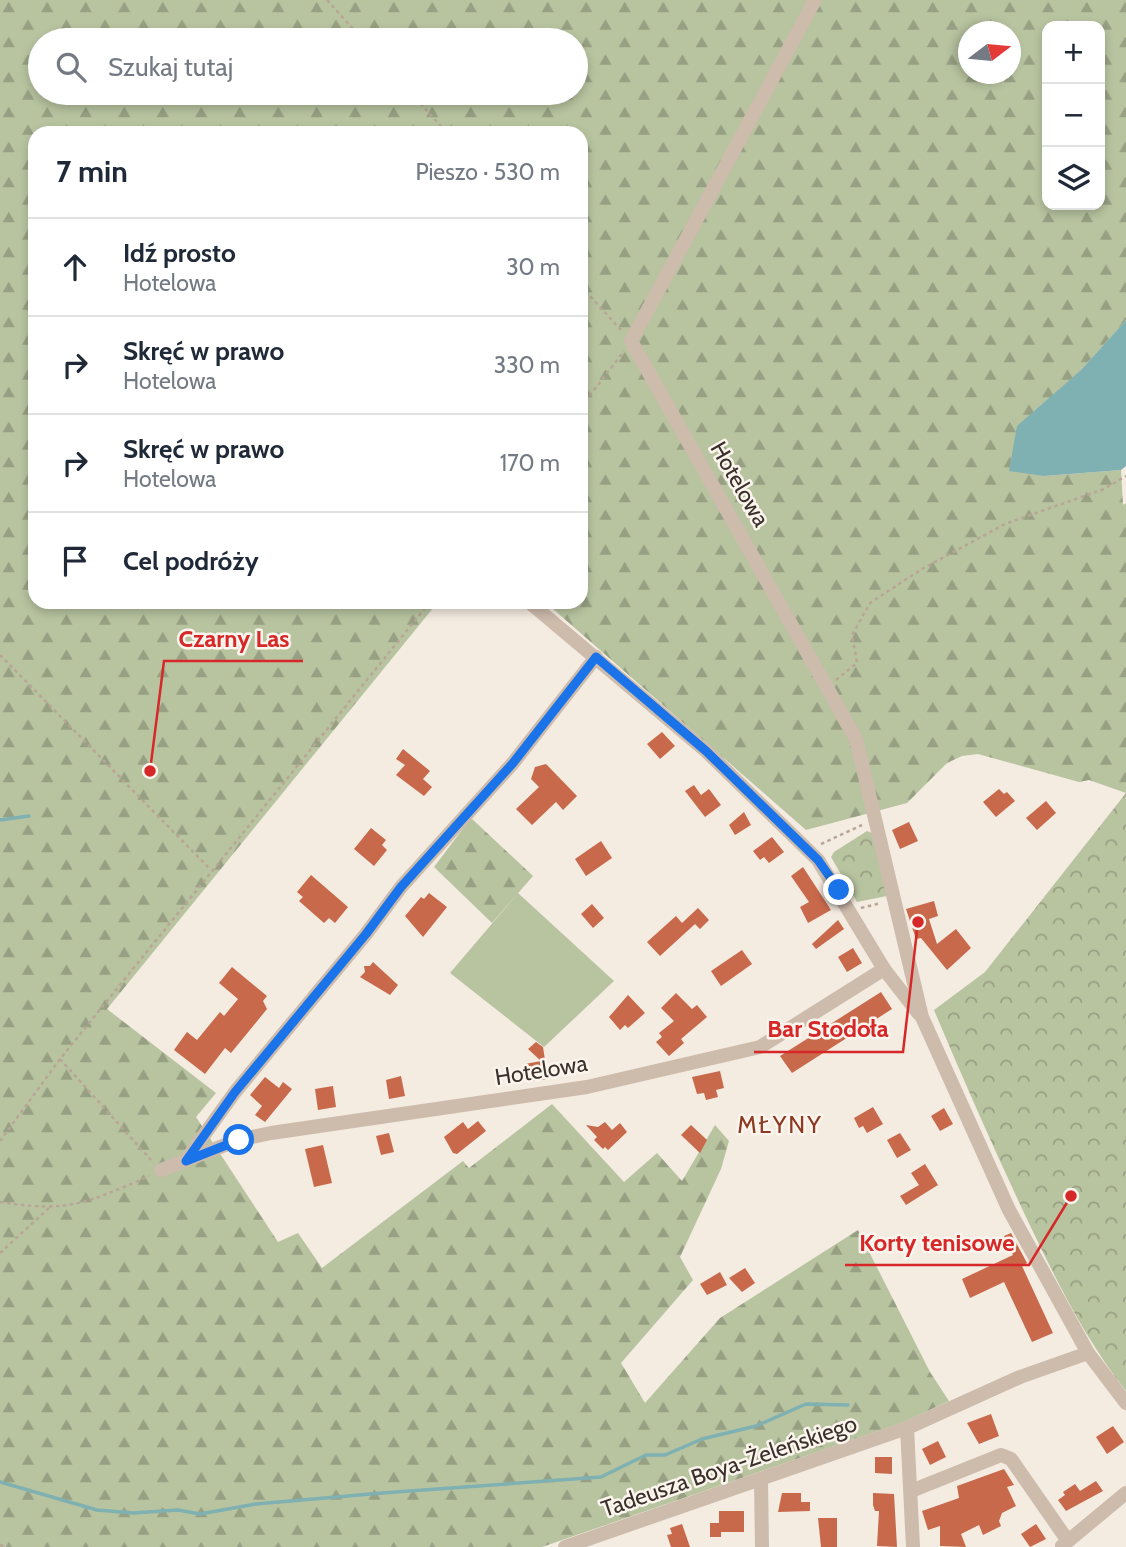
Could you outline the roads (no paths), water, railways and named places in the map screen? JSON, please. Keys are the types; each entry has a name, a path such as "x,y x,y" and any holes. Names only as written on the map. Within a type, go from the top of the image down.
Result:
{"street":[{"name":"Hotelowa","path":"815,0 631,341 829,686 856,738 922,1017 1009,1210 1088,1353 1126,1403"},
{"name":"Hotelowa","path":"537,609 706,751 809,850 827,872 884,969 922,1017"},
{"path":"186,1161 235,1092 366,934 401,887 513,763 596,657"},
{"name":"Hotelowa","path":"161,1170 239,1140 271,1133 587,1087 760,1047 884,969"},
{"name":"Tadeusza Boya-Żeleńskiego","path":"565,1547 907,1428 1020,1377 1088,1353"},
{"path":"907,1428 913,1547"},
{"path":"911,1490 1001,1455 1011,1459 1064,1544 1126,1493"},
{"path":"761,1479 762,1547"}],"water":[{"path":"1126,320 1126,466 1121,470 1044,476 1009,471 1017,426 1080,371"}],"waterway":[{"path":"0,820 29,816"},
{"path":"0,1482 97,1510 133,1513 178,1510 200,1514 256,1504 601,1477 646,1455 665,1455 702,1439 756,1426 806,1404 848,1405"}],"place":[{"name":"Czarny Las","path":"150,771"},
{"name":"Bar Stodoła","path":"918,922"},
{"name":"Korty tenisowe","path":"1071,1196"}],"district":[{"name":"MŁYNY","path":"780,1124"}]}
